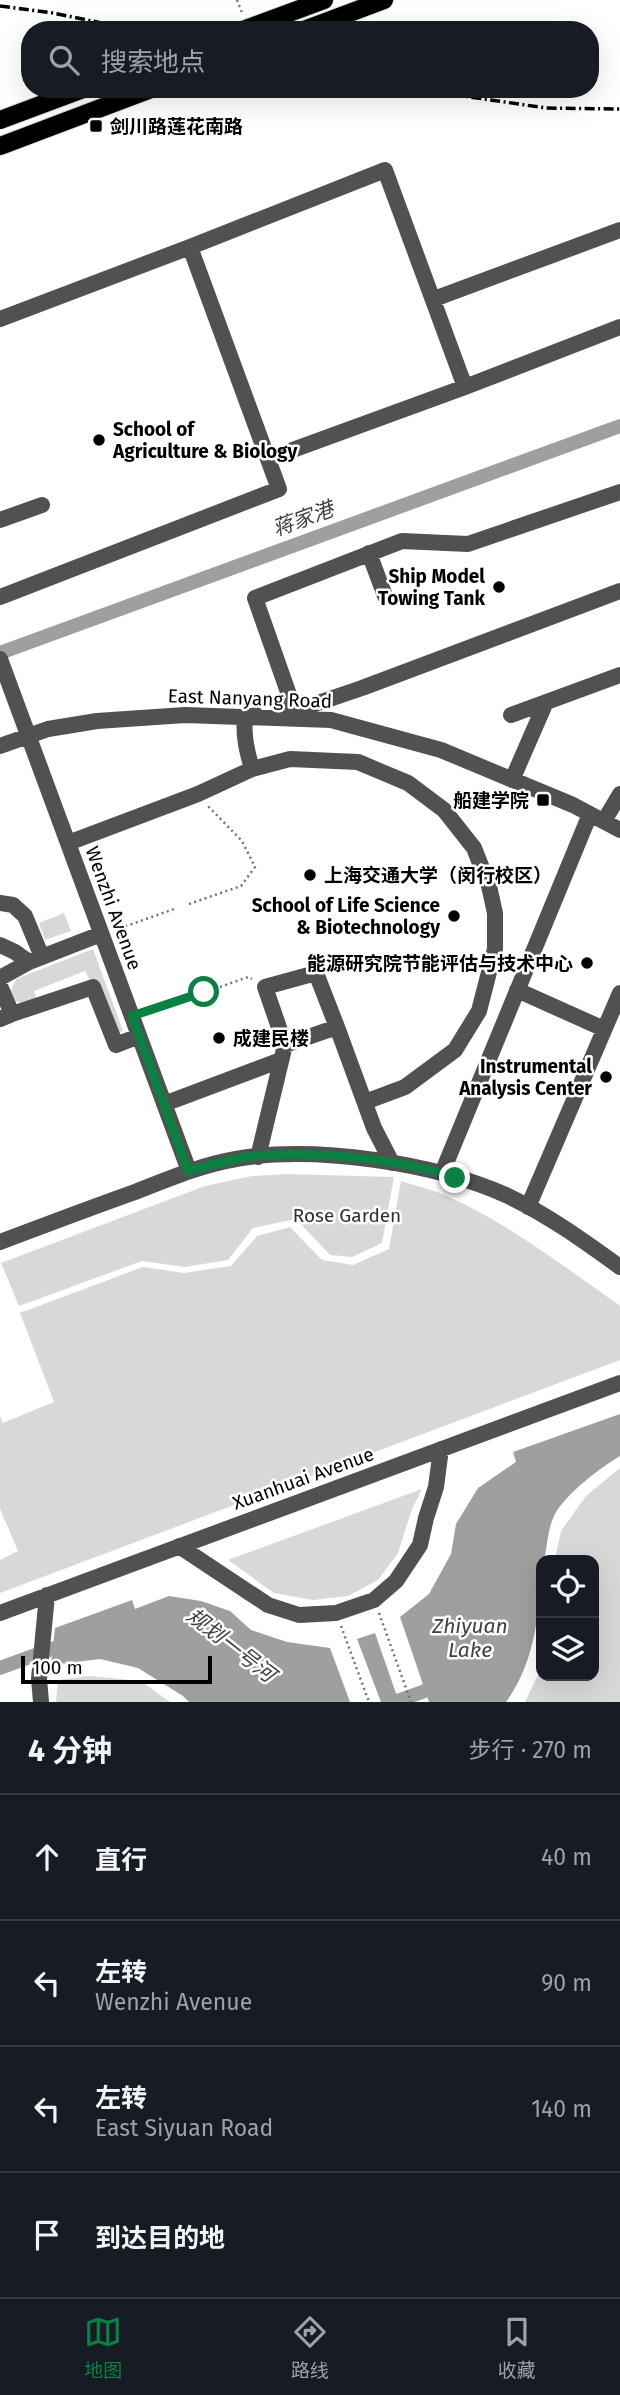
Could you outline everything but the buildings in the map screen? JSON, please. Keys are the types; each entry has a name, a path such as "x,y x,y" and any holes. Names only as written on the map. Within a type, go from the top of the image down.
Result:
{"main road":[{"path":"267,21 324,0"},
{"path":"328,21 384,0"},
{"path":"0,120 59,98"},
{"path":"0,146 127,98"}],"lane":[{"path":"0,318 385,170 465,387"},
{"path":"434,299 620,230"},
{"path":"0,597 279,489 190,247"},
{"path":"268,459 620,327"},
{"path":"293,709 254,598 402,541 468,544 620,492"},
{"path":"0,520 42,505"},
{"path":"369,553 385,596"},
{"path":"252,769 244,738 245,717 293,709 362,688 620,591"},
{"name":"Wenzhi Avenue","path":"3,666 188,1171"},
{"path":"511,715 620,675"},
{"path":"513,780 546,702"},
{"name":"East Nanyang Road","path":"0,746 72,723 97,721 185,715 331,720 441,750 545,792 620,830"},
{"path":"68,843 198,794 252,769 290,760 358,762 408,783 444,810 474,848 489,886 495,913 495,949 479,1011 455,1050 405,1087 365,1102"},
{"path":"442,1173 517,990 597,818 620,794"},
{"path":"0,902 13,905 25,916 35,959"},
{"path":"0,978 35,959 102,934"},
{"path":"0,945 35,959"},
{"path":"258,1157 283,1053 265,987 316,973 374,1128 392,1163"},
{"path":"0,985 6,1017 93,987 116,1045 139,1036"},
{"path":"517,990 604,1029"},
{"path":"528,1207 619,999"},
{"path":"164,1104 337,1027"},
{"path":"0,1242 188,1171 236,1159 281,1154 333,1156 392,1163 442,1173 506,1195 556,1222 620,1267"},
{"name":"Xuanhuai Avenue","path":"0,1613 620,1382"},
{"path":"179,1546 268,1605 299,1615 336,1613 374,1600 396,1581 420,1545 436,1487 441,1449"},
{"path":"41,1702 39,1679 47,1595"}],"path":[{"path":"189,904 241,886 255,867 243,841 216,816 198,794"},
{"path":"102,934 177,908"},
{"path":"219,987 248,977 265,987"},
{"path":"132,1016 204,992"},
{"path":"379,1616 411,1702"},
{"path":"342,1630 369,1702"}],"green space":[{"path":"64,913 71,931 45,940 39,923"},
{"path":"93,949 123,1031 118,1033 85,971 34,991 37,1001 26,1005 15,1001 11,990 16,979"},
{"name":"Rose Garden","path":"287,1174 394,1177 382,1243 352,1257 330,1255 296,1219 253,1228 228,1260 185,1267 142,1261 19,1306 1,1263 205,1186 252,1176"},
{"path":"401,1181 437,1192 484,1215 532,1244 620,1306 620,1360 0,1593 0,1560 18,1551 0,1509 0,1416 3,1423 54,1402 20,1313 143,1267 184,1273 231,1266 257,1236 290,1227 322,1260 353,1265 389,1249"},
{"path":"620,1468 620,1702 525,1702 536,1679 599,1681 599,1555 556,1555 561,1531 586,1496"},
{"path":"422,1489 412,1509 398,1553 378,1580 348,1596 313,1600 274,1593 228,1560"},
{"path":"90,1676 141,1681 170,1702 56,1702 58,1680"}],"water":[{"name":"Zhiyuan Lake","path":"620,1414 620,1456 574,1491 559,1508 552,1521 545,1555 536,1555 536,1625 530,1653 516,1687 506,1702 429,1702 400,1617 429,1594 451,1554 456,1524 478,1488 516,1462 513,1452"},
{"path":"169,1596 201,1601 230,1611 251,1630 287,1642 330,1648 350,1702 189,1702 138,1668 100,1659 51,1665 55,1628 132,1600 135,1609"},
{"path":"375,1633 399,1702 381,1702 357,1639"}],"waterway":[{"name":"蒋家港","path":"0,653 620,426"},
{"name":"规划一号河","path":"0,1668 71,1642"},
{"name":"规划一号河","path":"394,1702 425,1691 439,1680"}],"railway":[{"path":"0,6 92,21"},
{"path":"477,98 546,108 620,109"}],"place":[{"name":"剑川路莲花南路","path":"96,126"},
{"name":"School of Agriculture & Biology","path":"99,440"},
{"name":"Ship Model Towing Tank","path":"499,587"},
{"name":"船建学院","path":"543,800"},
{"name":"上海交通大学（闵行校区）","path":"310,875"},
{"name":"School of Life Science & Biotechnology","path":"454,916"},
{"name":"能源研究院节能评估与技术中心","path":"587,963"},
{"name":"成建民楼","path":"219,1038"},
{"name":"Instrumental Analysis Center","path":"606,1077"}],"route":[{"path":"204,992 132,1016 188,1171 236,1159 281,1154 333,1156 392,1163 455,1178"}]}
